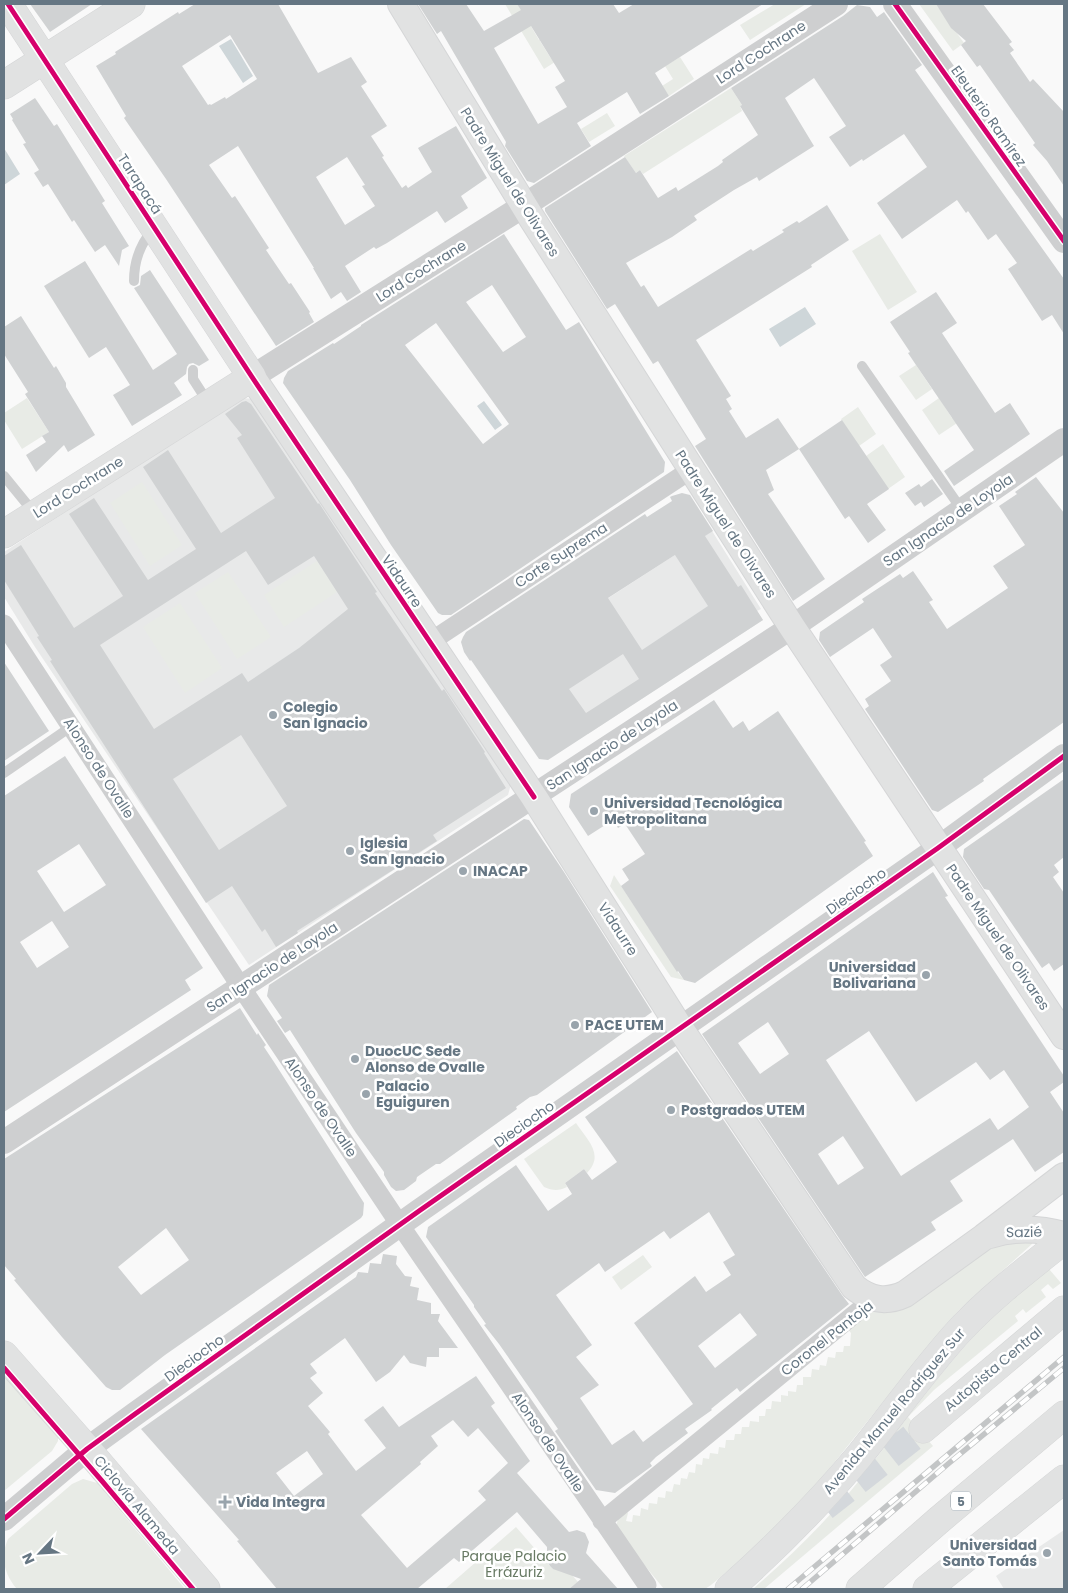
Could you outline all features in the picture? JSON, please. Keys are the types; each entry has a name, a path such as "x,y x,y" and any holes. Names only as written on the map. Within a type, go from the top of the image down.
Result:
{"main road":[{"name":"Tarapacá","path":"8,4 252,377"},
{"path":"4,85 132,4"},
{"name":"Padre Miguel de Olivares","path":"401,4 524,206 792,627 1064,1036"},
{"name":"Lord Cochrane","path":"4,534 252,377"},
{"name":"Vidaurre","path":"252,377 534,797 680,1028 848,1281 861,1293 873,1299"},
{"name":"Coronel Pantoja","path":"873,1299 890,1299 904,1294 984,1237 1064,1176"},
{"name":"Sazié","path":"984,1237 1010,1230 1023,1229 1064,1235"},
{"name":"Avenida Manuel Rodríguez Sur","path":"729,1589 779,1543 832,1487 962,1328 1002,1290 1064,1240"},
{"name":"Autopista Central","path":"923,1429 1064,1310"},
{"path":"4,1355 206,1589"},
{"name":"5","path":"860,1589 1064,1415"},
{"path":"927,1589 1064,1479"}],"street":[{"name":"Lord Cochrane","path":"252,377 524,206 836,4"},
{"name":"Eleuterio Ramírez","path":"895,4 1064,241"},
{"name":"San Ignacio de Loyola","path":"4,1142 792,627 1064,440"},
{"name":"Corte Suprema","path":"430,642 692,469"},
{"name":"Alonso de Ovalle","path":"4,624 241,987 400,1225 646,1585"},
{"name":"Dieciocho","path":"4,1519 87,1449 400,1225 938,848 1064,756"},
{"name":"Coronel Pantoja","path":"602,1521 873,1299"}],"lane":[{"path":"134,281 137,255 154,227"},
{"path":"862,366 962,510"},
{"path":"193,370 194,379 209,404"},
{"path":"4,476 36,514"},
{"path":"4,773 72,726"}],"shaded area":[{"path":"231,39 253,76 243,83 219,46"},
{"path":"4,148 20,174 4,185"},
{"path":"805,307 816,324 780,347 769,329"},
{"name":"Colegio San Ignacio","path":"241,398 254,399 511,784 508,795 249,965 35,647 4,597 4,552"},
{"path":"484,401 502,425 495,430 477,406"},
{"path":"712,531 761,609 757,611 763,620 588,734 528,650"},
{"name":"Universidad Santo Tomás","path":"1064,1530 1064,1589 1004,1589 996,1576"}],"green space":[{"path":"505,4 518,4 539,40 541,39 540,41 555,62 544,69"},
{"path":"775,4 806,4 750,40 740,25"},
{"path":"919,4 936,4 964,43 953,51"},
{"path":"680,57 694,79 669,96 662,86 673,79 665,66"},
{"path":"731,88 742,105 740,106 742,111 643,174 640,170 636,173 624,156"},
{"path":"607,113 615,126 589,142 581,129"},
{"path":"880,234 917,292 888,310 852,251"},
{"path":"916,365 932,389 916,400 899,376"},
{"path":"27,398 49,432 22,449 4,420 4,413"},
{"path":"939,398 952,418 957,415 960,421 939,435 922,410"},
{"path":"858,407 876,434 859,446 841,419"},
{"path":"883,444 905,477 888,489 866,456"},
{"path":"142,482 182,545 150,566 110,503"},
{"path":"317,561 337,592 284,627 264,595"},
{"path":"228,572 271,637 237,659 195,593"},
{"path":"180,603 222,668 185,693 143,627"},
{"path":"614,875 684,980 671,977 610,886"},
{"path":"576,1123 592,1147 594,1160 592,1166 587,1173 584,1169 565,1183 567,1187 556,1190 544,1187 524,1159"},
{"path":"1033,1241 1032,1244 959,1310 817,1484 766,1536 705,1589 664,1589 619,1534 618,1521 625,1509 628,1513 626,1521 632,1522 633,1515 640,1516 641,1508 648,1510 649,1503 657,1504 658,1497 665,1498 666,1491 672,1492 674,1484 680,1485 681,1478 687,1479 689,1472 695,1473 696,1464 702,1465 703,1458 709,1459 710,1453 718,1454 719,1447 725,1448 726,1440 734,1440 735,1434 741,1434 742,1427 749,1427 750,1421 759,1422 759,1416 765,1416 766,1409 771,1409 772,1401 781,1402 781,1395 788,1396 788,1391 796,1392 797,1385 803,1385 803,1377 811,1377 812,1369 819,1370 820,1365 826,1366 828,1357 835,1358 836,1352 843,1352 844,1346 850,1346 851,1333 847,1328 866,1312 889,1311 996,1243"},
{"path":"643,1255 652,1267 621,1290 612,1277"},
{"path":"1049,1269 1061,1283 1053,1289 1048,1284 1041,1290 1046,1297 1026,1313 1023,1309 1015,1316 1018,1321 934,1390 908,1417 933,1446 764,1589 753,1589 837,1507 930,1388 990,1318"},
{"path":"4,1374 58,1436 58,1441 52,1451 4,1491"},
{"path":"83,1479 97,1483 185,1589 17,1589 6,1571 4,1552 8,1539 72,1484"},
{"name":"Parque Palacio Errázuriz","path":"516,1527 553,1569 566,1568 578,1582 569,1589 445,1589"}],"building":[{"path":"30,4 92,4 50,32"},
{"path":"195,4 278,4 318,73 351,57 367,82 361,86 387,126 371,136 402,188 406,185 408,188 432,172 418,148 456,126 487,178 461,196 468,208 445,223 437,211 387,243 376,249 374,247 345,266 361,292 347,301 341,292 331,299 314,268 238,146 209,165 232,198 235,196 269,248 266,250 289,284 291,283 310,312 314,322 276,346 124,118 126,116 96,66 178,12 179,14","holes":["230,35 257,79 226,99 225,97 208,105 182,66","347,157 365,185 362,186 375,206 345,225 316,177"]},
{"path":"418,4 466,4 484,31 521,10 517,4 613,4 619,13 634,4 763,4 655,73 669,96 640,114 627,92 577,123 591,146 534,183 527,181 505,146 506,142 441,31 437,34","holes":["531,26 565,81 555,87 567,107 538,124 494,48"]},
{"path":"936,4 983,4 1012,42 1009,44 1014,50 1010,53 1030,82 1033,79 1064,112 1064,186 1047,161 1033,145 1035,143 980,65 977,67 961,45 966,41 951,28"},
{"path":"857,5 870,7 877,17 884,12 922,65 915,70 1064,279 1064,334 1052,315 1042,321 1008,269 1017,263 996,234 988,240 968,211 966,213 957,200 902,239 877,203 927,167 904,134 863,161 862,159 850,167 829,137 846,126 814,78 785,98 814,146 759,181 757,177 734,190 694,216 697,220 672,237 626,263 641,287 644,285 658,307 751,249 753,251 784,232 782,230 797,221 799,223 827,205 849,240 811,265 812,267 696,340 731,396 726,399 732,409 729,411 746,438 778,418 799,449 766,470 774,490 768,494 825,579 793,601 695,446 706,439 658,361 653,364 615,304 607,309 545,211 545,208 625,157 636,173 640,170 658,198 676,187 678,191 718,166 723,162 722,160 758,135 731,88"},
{"path":"35,98 54,126 57,124 105,201 102,203 129,246 122,250 119,266 105,245 95,252 74,220 72,222 48,184 43,187 34,173 39,170 23,144 26,143 10,114"},
{"path":"504,234 566,330 579,322 665,462 664,472 451,615 442,615 438,613 391,545 350,480 283,383 288,371 334,344","holes":["492,285 526,337 503,352 466,302","436,323 509,424 483,444 405,345"]},
{"path":"85,261 153,370 177,354 134,288 140,285 141,276 150,270 209,360 199,366 193,363 189,364 186,374 174,383 182,395 132,426 113,395 130,385 106,347 89,358 44,286"},
{"path":"936,292 957,323 942,333 995,413 1010,403 1030,434 954,486 944,471 974,450 908,353 910,352 890,322"},
{"path":"21,316 54,368 56,366 66,383 66,387 95,435 68,452 64,445 36,472 26,455 46,442 42,436 49,432 25,394 28,392 4,354 4,327"},
{"name":"Colegio San Ignacio","path":"246,401 251,404 319,503 377,592 375,593 442,691 444,689 506,788 433,835 437,841 297,931 298,933 276,947 265,929 262,932 232,886 206,903 50,661 52,660 37,637 39,636 4,580 4,556 21,545 74,628 123,596 69,514 94,498 148,580 196,549 143,467 168,450 221,533 275,498 237,438 242,435 225,414","holes":["246,551 268,585 314,556 348,609 299,648 248,682 242,673 154,729 100,645","241,735 287,806 219,850 173,779"]},
{"path":"842,420 889,489 867,504 886,530 868,543 849,516 845,519 799,449"},
{"path":"1036,477 1064,513 1064,722 983,779 984,781 938,812 932,810 865,709 869,706 865,699 891,681 880,665 892,657 873,628 830,657 819,640 820,632 864,602 862,599 900,574 903,578 913,571 933,600 929,602 947,629 1008,588 993,566 1025,545 999,506 1017,494 1015,492"},
{"path":"932,479 943,494 924,507 921,502 915,506 905,493 919,484 921,487"},
{"path":"682,493 690,495 713,531 705,536 738,587 741,585 763,620 548,760 539,759 464,652 461,642 463,637 466,632 645,514 647,517 672,501 670,497","holes":["675,555 708,606 642,650 608,598","623,654 639,679 586,713 569,689"]},
{"path":"4,662 49,731 4,761"},
{"path":"714,700 733,728 743,721 749,731 778,711 866,841 864,842 873,856 695,983 684,980 677,972 621,886 629,880 622,869 645,854 625,824 618,828 613,820 588,836 569,807 571,794"},
{"path":"65,756 203,968 185,980 191,990 4,1112 4,796","holes":["79,844 106,885 64,912 37,871","52,921 69,947 37,968 20,942"]},
{"path":"1064,779 1064,857 1054,865 1059,872 1053,877 1064,893 1064,964 1054,971 1049,963 1042,968 989,890 984,889 963,857 964,849"},
{"path":"524,819 529,820 564,872 652,1012 537,1095 530,1097 516,1107 517,1109 440,1164 436,1164 417,1177 416,1181 404,1190 396,1191 391,1187 384,1172 356,1133 290,1030 285,1033 277,1021 282,1018 267,996 269,985"},
{"path":"933,872 948,896 945,897 1064,1076 1064,1082 1050,1092 1064,1113 1064,1152 1035,1172 1013,1139 950,1181 963,1201 931,1222 936,1230 865,1277 702,1034","holes":["768,1022 789,1054 760,1074 738,1043","869,1031 916,1102 976,1062 990,1080 1004,1070 1029,1107 998,1130 990,1118 901,1176 826,1060","843,1136 864,1168 838,1185 818,1154"]},
{"path":"240,1008 257,1035 258,1033 266,1045 264,1047 364,1203 363,1215 165,1355 120,1390 112,1390 106,1387 62,1337 14,1280 16,1279 4,1265 4,1159","holes":["166,1228 189,1260 141,1295 118,1267"]},
{"path":"677,1051 849,1304 740,1392 737,1388 712,1410 685,1429 688,1433 656,1457 650,1463 652,1466 615,1493 596,1490 555,1431 558,1429 484,1325 486,1324 474,1305 426,1237 428,1227 516,1165 548,1211 572,1194 565,1183 584,1169 592,1180 617,1162 585,1117","holes":["709,1212 735,1255 723,1262 731,1275 706,1292 695,1276 634,1323 693,1404 643,1442 634,1430 612,1445 580,1398 599,1385 576,1357 592,1345 556,1295 599,1263 605,1272 664,1231 670,1239","740,1313 757,1335 715,1368 698,1346"]},
{"path":"383,1254 397,1256 396,1264 405,1276 412,1277 410,1286 419,1288 417,1300 431,1303 431,1314 440,1314 438,1321 458,1348 439,1348 439,1357 427,1357 426,1367 410,1363 404,1355 390,1372 376,1382 345,1338 310,1364 317,1373 310,1378 323,1393 308,1406 330,1432 328,1434 356,1471 386,1448 364,1420 383,1406 399,1427 476,1376 495,1403 491,1406 530,1461 517,1473 569,1532 577,1530 585,1533 589,1542 586,1553 618,1589 569,1589 581,1579 553,1569 550,1566 547,1561 547,1547 517,1512 459,1562 454,1558 417,1589 277,1589 237,1541 239,1540 141,1429 356,1277 358,1272 368,1273 370,1263 381,1264","holes":["453,1420 468,1437 478,1428 508,1463 478,1491 486,1500 407,1568 361,1515 421,1464 420,1462 438,1446 431,1436","307,1451 323,1474 294,1496 276,1473"]}],"tunnel":[{"path":"824,1507 923,1429"}],"railway":[{"path":"788,1589 1064,1357"},
{"path":"802,1589 1064,1368"}],"cycle path":[{"path":"8,4 252,377 534,797"},
{"path":"895,4 1064,241"},
{"path":"4,1519 87,1449 135,1414 419,1211 938,848 1064,756"},
{"name":"Ciclovía Alameda","path":"4,1368 193,1589"}],"place":[{"name":"Colegio San Ignacio","path":"273,715"},
{"name":"Universidad Tecnológica Metropolitana","path":"594,811"},
{"name":"Iglesia San Ignacio","path":"350,851"},
{"name":"INACAP","path":"463,871"},
{"name":"Universidad Bolivariana","path":"926,975"},
{"name":"PACE UTEM","path":"575,1025"},
{"name":"DuocUC Sede Alonso de Ovalle","path":"355,1059"},
{"name":"Palacio Eguiguren","path":"366,1094"},
{"name":"Postgrados UTEM","path":"671,1110"},
{"name":"Vida Integra","path":"225,1502"},
{"name":"Universidad Santo Tomás","path":"1047,1553"}]}
